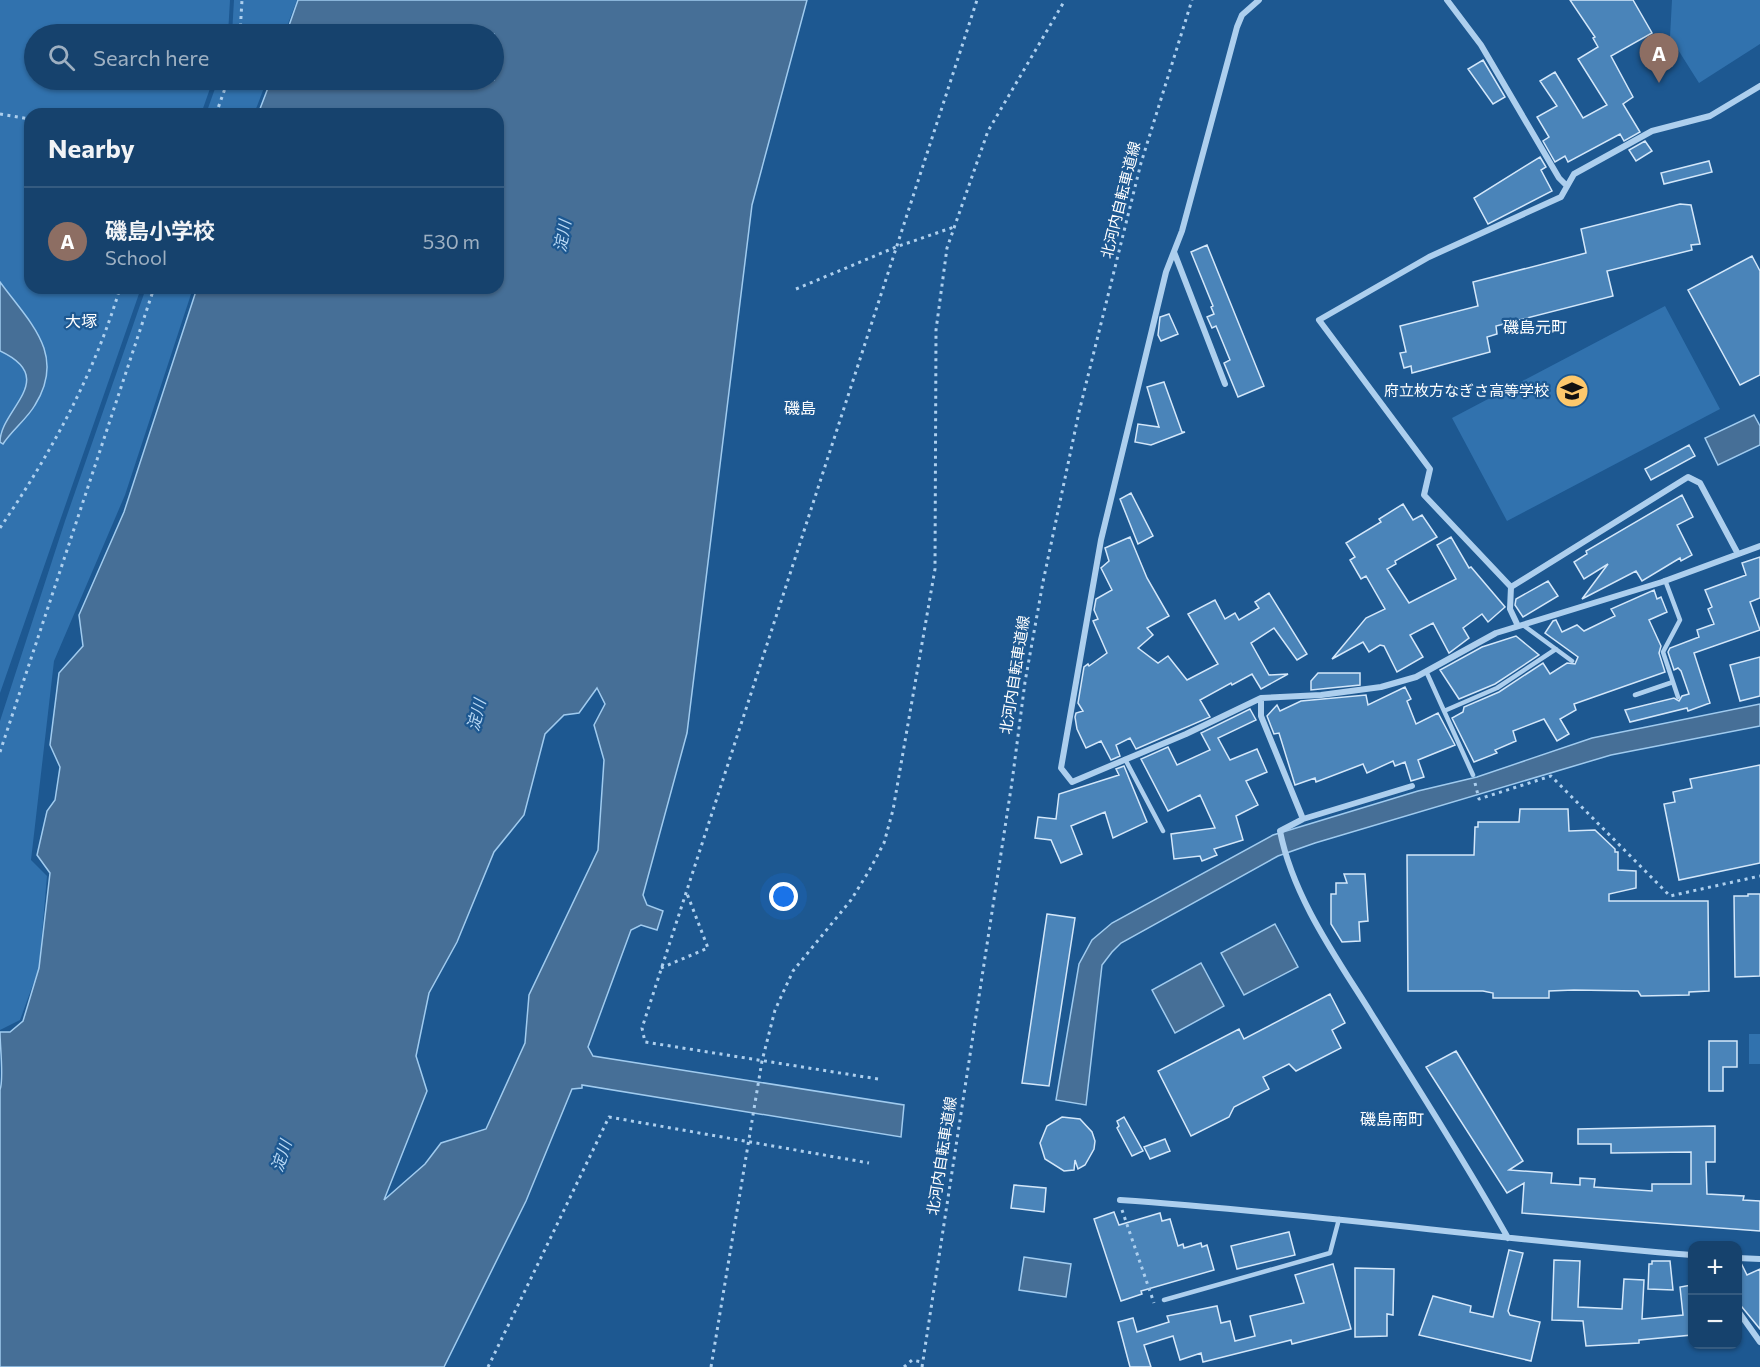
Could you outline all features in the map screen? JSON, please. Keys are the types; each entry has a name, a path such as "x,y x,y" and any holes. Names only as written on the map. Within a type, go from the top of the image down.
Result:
{"street":[{"path":"1259,0 1242,15 1237,27 1174,252 1166,272 1101,540 1061,768 1072,782 1261,698 1321,695 1381,687 1416,677 1496,633 1665,580 1760,546"},
{"path":"1447,0 1481,45 1559,178 1567,186"},
{"path":"1520,626 1510,609 1511,587 1424,495 1430,469 1319,320 1429,257 1561,197 1574,174 1652,131 1710,116 1760,86"},
{"path":"1174,252 1225,384"},
{"path":"1511,587 1688,477 1700,483 1738,554"},
{"path":"1261,698 1261,716 1303,819"},
{"path":"1412,786 1303,819 1280,831 1285,857 1330,947 1478,1185 1508,1238"},
{"path":"1120,1200 1339,1219 1688,1255"},
{"path":"1742,1258 1760,1259"},
{"path":"1742,1318 1760,1342"}],"lane":[{"path":"1665,580 1680,620 1663,652 1678,697"},
{"path":"1520,626 1572,661"},
{"path":"1444,711 1497,688 1556,649"},
{"path":"1426,671 1473,775"},
{"path":"1635,695 1673,682"},
{"path":"1125,759 1162,831"},
{"path":"1164,1300 1330,1253 1339,1219"}],"path":[{"path":"241,24 242,0"},
{"path":"878,1080 645,1042 642,1028 977,0"},
{"path":"711,1367 762,1061 775,1010 793,971 857,890 884,843 893,810 935,569 936,330 947,248 988,131 1065,0"},
{"name":"北河内自転車道線","path":"922,1367 1025,682 1043,582 1079,412 1141,164 1192,0"},
{"path":"218,108 224,90"},
{"path":"0,114 24,118"},
{"path":"796,289 954,227"},
{"path":"0,528 62,429 105,339 118,294"},
{"path":"0,752 152,294"},
{"path":"1473,775 1479,799 1551,776 1670,896 1760,876"},
{"path":"661,968 708,948 686,891"},
{"path":"488,1367 609,1117 869,1163"},
{"path":"1120,1200 1154,1303 1164,1300"},
{"path":"904,1367 912,1360 922,1362"}],"shaded area":[{"path":"0,0 230,0 229,24 24,24 24,90 209,90 203,108 24,108 24,294 139,294 0,693"},
{"path":"234,0 297,0 288,24 233,24"},
{"path":"1672,0 1760,0 1760,44 1699,83 1670,37"},
{"path":"214,90 263,90 256,108 208,108"},
{"path":"144,294 191,294 125,495 54,661 31,860 47,876 39,968 20,1020 0,1030 0,721 65,521"},
{"path":"1665,306 1720,409 1507,521 1452,418"},
{"path":"1749,1034 1760,1034 1760,1064 1749,1064"}],"water":[{"name":"淀川","path":"298,0 807,0 752,205 687,733 643,895 647,905 663,911 657,930 641,925 631,930 588,1047 593,1056 904,1105 901,1137 582,1085 582,1088 572,1089 526,1201 444,1367 0,1367 0,1090 2,1071 0,1032 10,1032 23,1021 39,968 50,873 37,855 47,811 55,800 60,767 50,745 59,673 83,646 79,615 124,512 195,294 504,294 504,108 260,108 267,90 504,90 504,24 290,24","holes":["597,688 605,704 594,725 604,760 598,850 529,995 525,1043 486,1129 441,1143 425,1164 384,1200 427,1091 416,1056 429,993 457,942 494,852 524,815 545,734 564,715 579,713"]},
{"path":"0,282 40,339 46,354 47,370 44,387 35,405 3,444 0,442 2,430 22,395 26,383 25,372 17,362 0,351"},
{"path":"1754,415 1760,426 1760,445 1718,465 1705,438"},
{"path":"1760,704 1760,726 1611,755 1278,856 1121,943 1102,965 1086,1105 1056,1100 1079,964 1092,940 1112,923 1273,835 1418,791 1477,777 1592,738"},
{"path":"1275,924 1298,967 1244,995 1221,953"},
{"path":"1201,963 1224,1006 1175,1033 1152,990"},
{"path":"1024,1257 1071,1264 1066,1297 1019,1290"}],"building":[{"path":"1570,0 1633,0 1652,33 1611,56 1633,97 1623,104 1640,132 1624,141 1620,134 1568,162 1565,156 1555,162 1543,141 1549,137 1537,117 1557,106 1540,81 1555,72 1583,118 1607,105 1578,59 1598,47 1593,38 1595,37"},
{"path":"1483,60 1505,97 1493,104 1468,69"},
{"path":"1645,141 1652,151 1636,161 1629,150"},
{"path":"1540,157 1546,167 1541,170 1552,191 1488,224 1474,198"},
{"path":"1709,161 1712,172 1664,184 1661,173"},
{"path":"1680,204 1691,205 1700,244 1691,245 1692,250 1607,271 1613,296 1496,326 1497,334 1487,337 1490,352 1412,373 1411,366 1404,368 1400,353 1406,352 1400,326 1478,306 1473,282 1586,253 1581,229"},
{"path":"1207,245 1264,386 1238,397 1224,363 1230,360 1216,326 1212,328 1207,317 1214,314 1211,307 1213,306 1191,252"},
{"path":"1752,256 1760,271 1760,375 1740,385 1688,290"},
{"path":"1169,314 1178,334 1161,341 1158,335 1160,317"},
{"path":"1164,382 1182,432 1185,432 1151,445 1135,442 1138,424 1159,427 1147,387"},
{"path":"1689,445 1695,456 1651,480 1645,469"},
{"path":"1131,493 1153,536 1138,544 1120,499"},
{"path":"1682,495 1693,517 1677,525 1692,555 1681,561 1680,558 1642,581 1636,571 1582,599 1608,564 1584,579 1574,562 1587,554 1586,551"},
{"path":"1403,504 1413,520 1422,515 1437,537 1395,561 1396,564 1387,569 1409,603 1456,579 1437,545 1451,537 1469,568 1471,567 1505,607 1488,622 1482,614 1463,628 1469,638 1449,653 1433,623 1410,635 1423,657 1397,672 1384,646 1380,645 1369,652 1363,642 1332,659 1366,618 1385,609 1366,576 1361,579 1350,560 1355,557 1346,543 1381,522 1379,519"},
{"path":"1130,537 1147,578 1169,616 1147,628 1153,635 1138,648 1158,663 1168,656 1187,680 1218,664 1188,614 1215,600 1225,619 1235,613 1239,620 1259,608 1255,602 1269,593 1307,654 1297,660 1274,628 1251,643 1269,675 1288,674 1261,689 1252,674 1232,685 1231,683 1200,700 1210,717 1136,749 1130,738 1116,745 1120,756 1111,760 1101,741 1086,748 1077,729 1075,717 1076,713 1083,711 1078,703 1084,667 1107,653 1093,621 1098,619 1094,610 1096,599 1112,590 1101,568 1109,561 1105,548"},
{"path":"1760,557 1760,598 1750,602 1760,630 1694,653 1710,703 1688,711 1687,708 1630,722 1625,710 1674,698 1679,701 1682,696 1689,694 1681,671 1678,668 1674,670 1668,652 1670,648 1699,637 1697,630 1714,624 1708,609 1712,607 1705,590 1746,575 1742,563"},
{"path":"1548,581 1558,596 1523,617 1515,605 1516,599"},
{"path":"1654,590 1657,599 1661,597 1667,612 1649,620 1661,646 1659,653 1665,672 1574,704 1576,710 1560,719 1569,734 1557,741 1544,719 1513,731 1516,741 1495,750 1497,753 1474,762 1452,718 1463,712 1464,707 1499,692 1543,663 1550,674 1567,663 1575,664 1578,657 1545,633 1553,621 1556,620 1562,632 1577,625 1584,631 1615,616 1611,609"},
{"path":"1516,636 1539,655 1495,684 1459,699 1440,670 1482,647"},
{"path":"1760,657 1760,696 1740,701 1730,665"},
{"path":"1318,673 1360,673 1360,685 1311,690 1311,681"},
{"path":"1405,687 1411,699 1407,701 1416,724 1438,713 1455,745 1418,760 1424,777 1411,781 1405,762 1395,766 1393,761 1367,773 1363,764 1316,782 1315,778 1295,785 1279,733 1274,734 1267,716 1277,705 1280,711 1301,701 1366,695 1368,705"},
{"path":"1250,709 1256,720 1218,738 1230,760 1257,749 1267,772 1246,781 1258,805 1236,816 1243,840 1214,849 1217,855 1202,861 1200,856 1174,859 1171,834 1215,828 1200,795 1168,811 1141,759 1168,747 1177,765 1210,750 1201,733"},
{"path":"1760,765 1760,863 1679,880 1664,804 1675,802 1673,792 1692,788 1690,779"},
{"path":"1124,766 1147,822 1113,838 1105,812 1071,826 1082,854 1061,863 1051,840 1035,838 1038,817 1056,819 1059,794 1119,775 1116,769"},
{"path":"1520,809 1568,809 1569,831 1595,830 1615,849 1615,852 1618,852 1618,870 1636,871 1636,888 1609,894 1609,901 1708,901 1709,991 1689,992 1689,995 1641,996 1638,991 1574,990 1549,991 1549,998 1493,998 1493,993 1483,991 1408,991 1407,855 1474,855 1475,827 1478,827 1478,822 1519,822"},
{"path":"1344,874 1365,874 1368,921 1359,922 1360,941 1342,942 1331,924 1331,894 1336,894 1336,883 1347,883"},
{"path":"1748,894 1760,894 1760,976 1735,977 1734,896 1748,896"},
{"path":"1047,914 1075,918 1049,1086 1022,1083"},
{"path":"1330,994 1345,1023 1332,1030 1341,1048 1296,1071 1289,1064 1263,1077 1269,1089 1234,1107 1229,1117 1191,1136 1158,1071 1239,1029 1244,1039"},
{"path":"1709,1041 1737,1041 1737,1067 1723,1067 1723,1091 1709,1091"},
{"path":"1456,1051 1523,1161 1509,1170 1552,1173 1551,1183 1580,1185 1580,1178 1595,1179 1594,1187 1652,1191 1652,1184 1691,1184 1691,1152 1611,1153 1611,1144 1578,1144 1578,1129 1715,1126 1715,1162 1706,1162 1707,1194 1744,1196 1743,1200 1760,1201 1760,1231 1522,1213 1524,1183 1507,1193 1426,1067"},
{"path":"1062,1117 1080,1119 1092,1132 1095,1141 1094,1149 1085,1165 1078,1169 1075,1160 1074,1170 1064,1171 1045,1159 1040,1143 1047,1126"},
{"path":"1124,1117 1143,1151 1132,1156 1117,1128 1119,1126 1117,1121"},
{"path":"1165,1139 1170,1151 1150,1159 1144,1147"},
{"path":"1014,1185 1046,1188 1044,1212 1011,1208"},
{"path":"1114,1212 1119,1225 1160,1213 1162,1221 1170,1219 1178,1246 1183,1244 1184,1248 1201,1243 1202,1247 1207,1245 1214,1270 1141,1291 1142,1294 1121,1301 1094,1219"},
{"path":"1289,1232 1295,1255 1237,1269 1231,1246"},
{"path":"1509,1250 1523,1253 1508,1311 1510,1315 1540,1322 1531,1361 1419,1335 1433,1296 1471,1306 1470,1312 1493,1317"},
{"path":"1554,1260 1580,1261 1578,1307 1622,1309 1624,1279 1644,1280 1642,1319 1683,1315 1680,1287 1688,1286 1688,1335 1639,1340 1639,1343 1586,1346 1583,1321 1552,1320"},
{"path":"1652,1261 1670,1261 1673,1290 1648,1289 1649,1264 1652,1264"},
{"path":"1333,1264 1351,1329 1292,1344 1291,1340 1203,1362 1201,1353 1180,1360 1173,1336 1144,1345 1151,1367 1130,1367 1118,1322 1133,1318 1137,1332 1169,1322 1167,1316 1217,1306 1221,1323 1230,1321 1235,1341 1255,1336 1250,1316 1304,1303 1295,1275"},
{"path":"1742,1265 1747,1275 1760,1269 1760,1329 1742,1307"},
{"path":"1355,1268 1394,1269 1393,1315 1387,1314 1387,1336 1355,1337"}],"place":[{"name":"磯島小学校","path":"1659,83"},
{"name":"府立枚方なぎさ高等学校","path":"1572,391"}],"district":[{"name":"大塚","path":"81,321"},
{"name":"磯島元町","path":"1535,327"},
{"name":"磯島","path":"800,408"},
{"name":"磯島南町","path":"1392,1119"}]}
